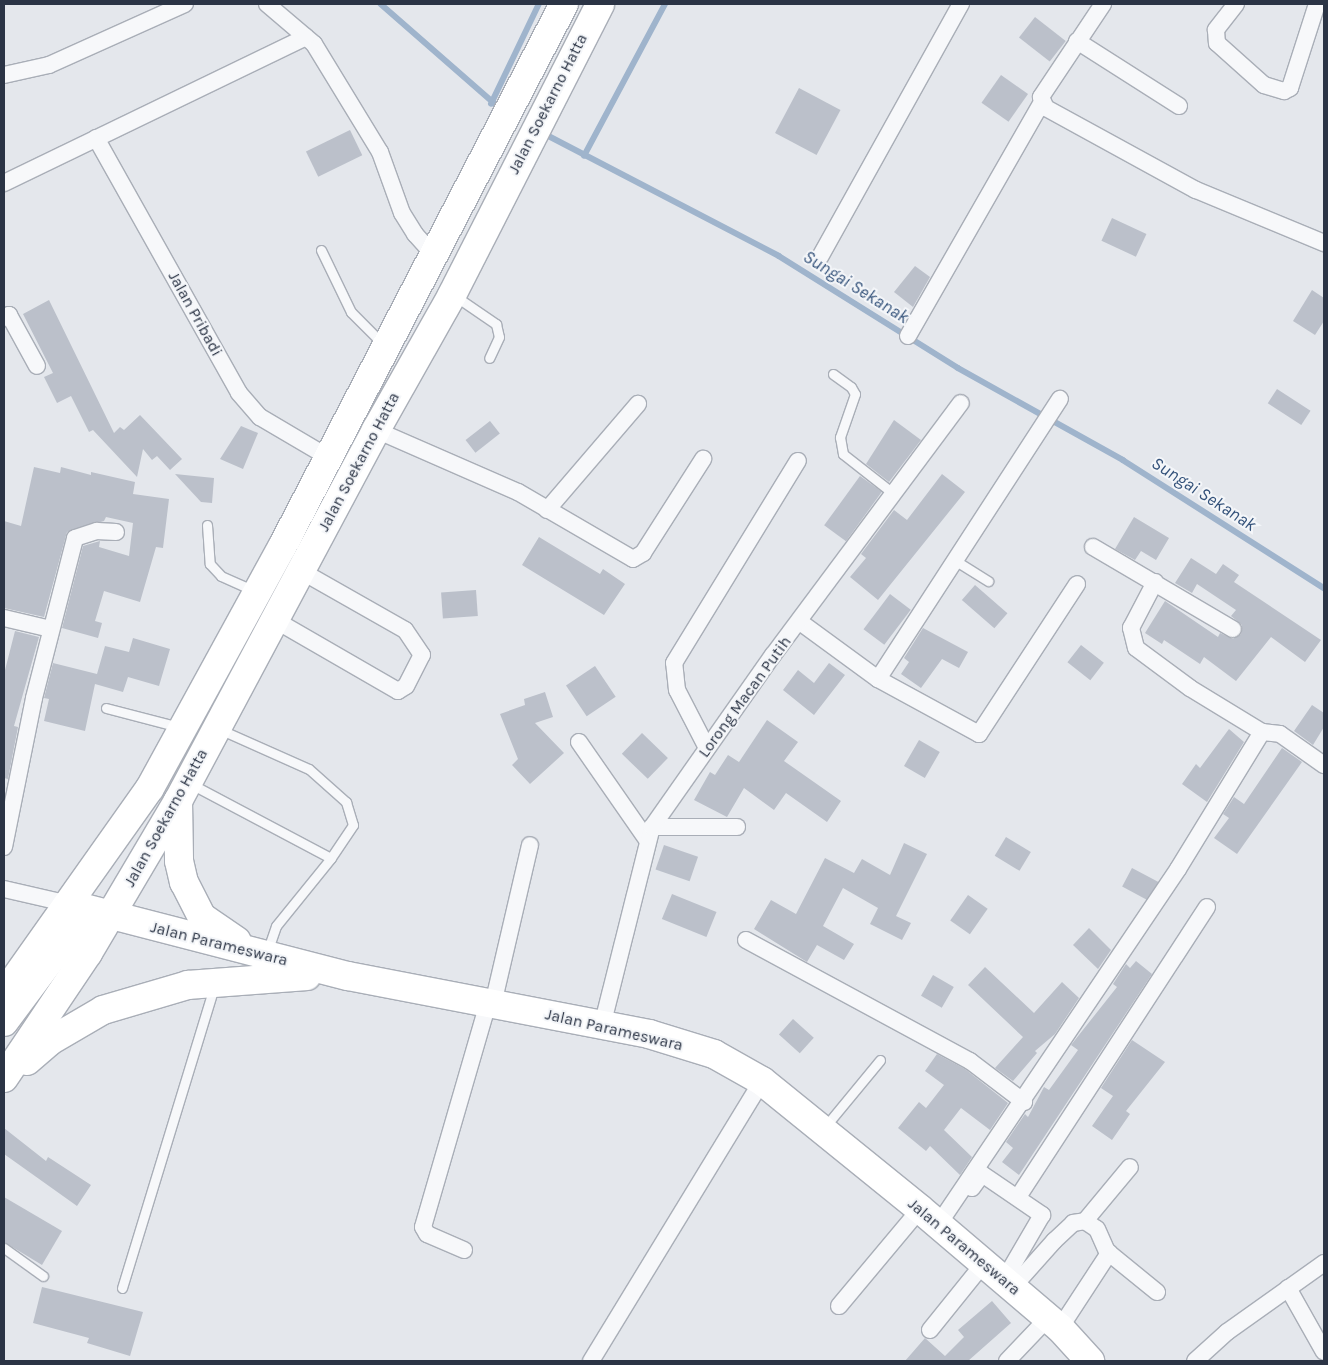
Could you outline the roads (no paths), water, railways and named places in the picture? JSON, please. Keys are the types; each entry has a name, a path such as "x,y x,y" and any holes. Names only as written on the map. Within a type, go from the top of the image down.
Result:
{"highway":[{"name":"Jalan Soekarno Hatta","path":"4,994 150,788 328,457 564,4"},
{"name":"Jalan Soekarno Hatta","path":"4,1080 110,917 183,792 376,430 452,295 541,116 600,4"},
{"path":"183,792 179,861 191,899 202,917 217,931 266,956"},
{"name":"Jalan Parameswara","path":"69,904 110,917 348,976 649,1034 714,1054 762,1081 823,1130 1009,1284 1054,1323 1090,1361"},
{"path":"4,1022 63,943 82,926 110,917"},
{"path":"4,1080 50,1041 103,1010 188,985 276,975 348,976"}],"street":[{"path":"4,75 49,65 185,4"},
{"path":"267,4 314,44 380,152 402,213 414,234 434,255"},
{"path":"820,257 961,4"},
{"path":"1103,4 1041,97 1046,108 1113,147 1196,190 1324,243"},
{"path":"1236,4 1216,30 1218,43 1264,85 1284,92 1290,88 1317,4"},
{"path":"4,183 306,37"},
{"path":"1077,41 1179,106"},
{"path":"908,336 1042,102"},
{"name":"Jalan Pribadi","path":"96,138 239,394 260,417 328,457"},
{"path":"4,318 9,315 37,366"},
{"path":"878,679 1058,402"},
{"name":"Lorong Macan Putih","path":"602,1026 650,834 707,748 961,403"},
{"path":"547,510 638,404"},
{"path":"376,430 518,492 626,558 636,558 703,459"},
{"path":"707,748 677,690 674,663 798,461"},
{"path":"4,847 51,629 76,536 97,531 116,532"},
{"path":"1093,547 1233,629"},
{"path":"275,620 398,692 406,686 422,655 405,630 301,571"},
{"path":"1155,582 1131,628 1136,648 1190,688 1262,732 1280,734 1324,765"},
{"path":"800,622 878,679 979,734 1077,584"},
{"path":"4,618 51,629"},
{"path":"934,1221 1024,1102 1178,869 1262,732"},
{"path":"579,742 650,834 737,827"},
{"path":"464,1250 427,1234 422,1227 490,1003 530,845"},
{"path":"4,889 69,904"},
{"path":"1018,1197 1207,907"},
{"path":"746,940 970,1061 1024,1102"},
{"path":"591,1361 762,1081"},
{"path":"1009,1284 1073,1223 1085,1220 1130,1167"},
{"path":"838,1306 934,1221 982,1174 1040,1212 1041,1219 1009,1284"},
{"path":"1085,1220 1097,1229 1108,1254 1157,1292"},
{"path":"1006,1361 1054,1323 1108,1254"},
{"path":"930,1330 984,1263"},
{"path":"1195,1361 1227,1332 1324,1263"},
{"path":"1288,1288 1324,1352"}],"lane":[{"path":"321,250 351,312 386,347"},
{"path":"452,295 496,324 499,337 488,358"},
{"path":"832,374 851,386 855,394 840,437 843,454 894,494"},
{"path":"208,525 210,564 221,576 256,592"},
{"path":"956,561 988,581"},
{"path":"106,708 183,728"},
{"path":"217,728 309,768 332,786 346,802 353,825 331,858 276,926 266,956"},
{"path":"183,792 331,858"},
{"path":"122,1288 216,982"},
{"path":"823,1130 880,1060"},
{"path":"4,1248 43,1276"}],"waterway":[{"name":"Sungai Sekanak","path":"381,4 502,110"},
{"path":"491,104 539,4"},
{"path":"584,156 665,4"},
{"name":"Sungai Sekanak","path":"543,133 779,256 958,368 1123,460 1324,588"}]}
